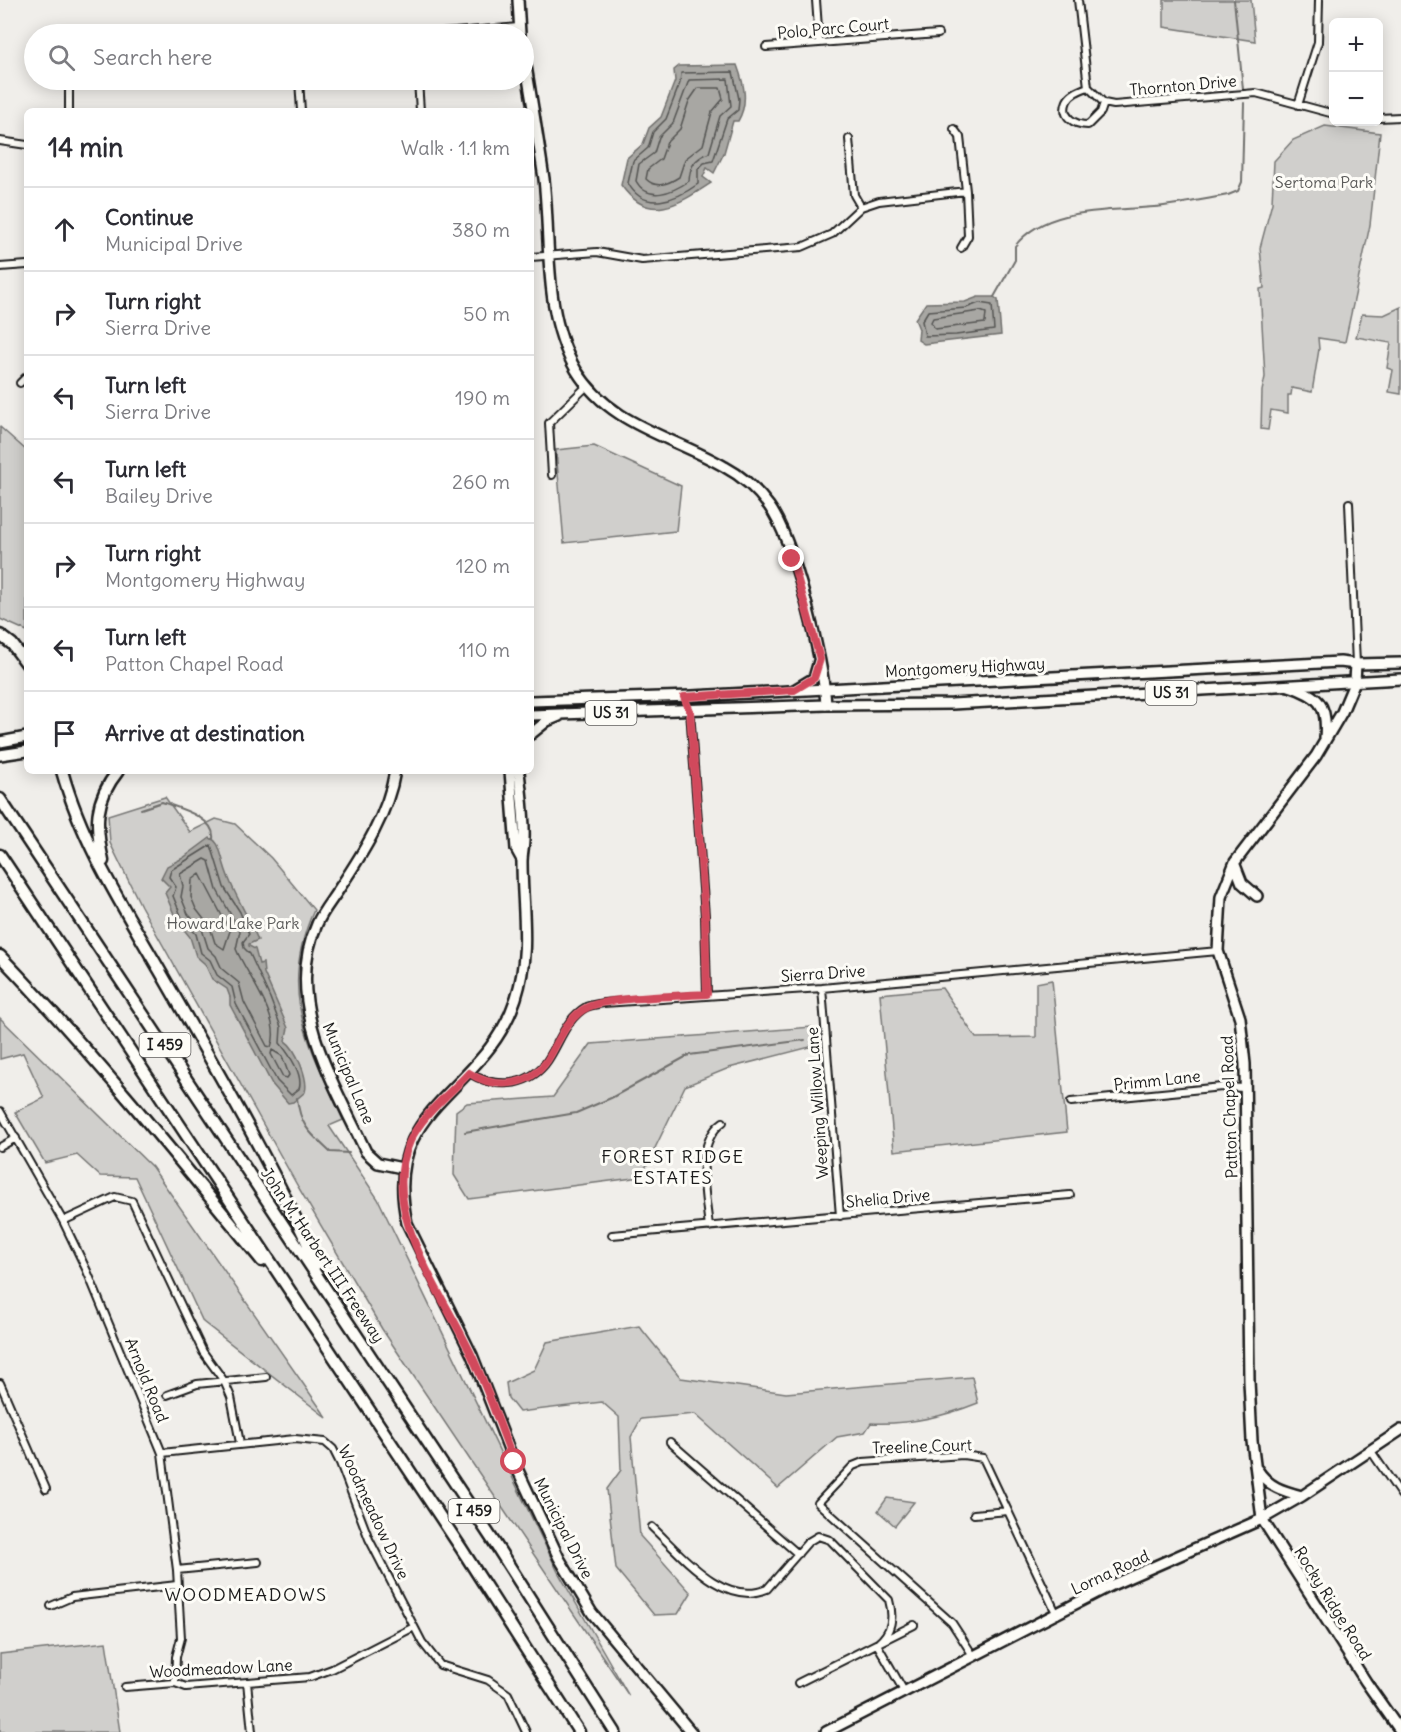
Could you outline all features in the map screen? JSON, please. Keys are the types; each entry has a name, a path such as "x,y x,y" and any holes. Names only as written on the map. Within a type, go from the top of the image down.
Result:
{"highway":[{"path":"0,635 12,644 24,660"},
{"path":"12,644 24,647"},
{"path":"63,774 72,806 107,878 281,1184 329,1292"},
{"path":"107,878 98,836 99,805 116,774"},
{"name":"John M. Harbert III Freeway","path":"0,799 494,1542 615,1732"},
{"name":"I 459","path":"0,855 461,1548 579,1732"},
{"path":"0,956 67,1026 115,1081 301,1310"}],"street":[{"path":"518,0 520,24"},
{"path":"816,0 819,42"},
{"path":"1078,0 1088,87 1104,103 1101,112 1088,125 1074,124 1066,113 1067,101 1073,94 1088,87"},
{"path":"1298,105 1318,42 1319,0"},
{"name":"Polo Parc Court","path":"766,47 938,34"},
{"path":"69,90 69,108"},
{"path":"300,90 301,108"},
{"path":"419,90 420,108"},
{"path":"530,90 533,108"},
{"name":"Thornton Drive","path":"1104,103 1114,105 1234,93 1256,93 1329,113"},
{"path":"534,116 544,179 558,330 569,358 587,386 602,401 632,423 725,466 759,494 770,507 786,540 820,659 826,705"},
{"path":"1383,118 1401,117"},
{"path":"954,129 960,137 966,191 968,236 961,248"},
{"path":"849,139 854,195 861,207"},
{"path":"0,141 24,145"},
{"path":"534,257 597,252 642,260 802,247 832,234 861,207 879,201 966,191"},
{"path":"0,267 24,265"},
{"path":"20,383 24,379"},
{"path":"552,475 549,423 587,386"},
{"path":"1349,503 1356,664"},
{"path":"794,690 814,678 820,659"},
{"name":"Montgomery Highway","path":"534,702 684,697 1340,662 1401,663"},
{"name":"Patton Chapel Road","path":"1262,1519 1249,1381 1245,1088 1240,1018 1218,951 1221,897 1235,862 1325,740 1355,681 1356,664"},
{"name":"Montgomery Highway","path":"534,715 826,705 963,704 1401,679"},
{"path":"1289,686 1310,693 1319,700 1326,725 1325,740"},
{"path":"684,697 690,711 704,910 707,994"},
{"path":"534,732 547,721 565,714"},
{"path":"0,741 24,737"},
{"path":"0,755 24,751"},
{"name":"Municipal Lane","path":"394,774 391,795 374,830 317,923 306,966 306,1001 320,1051 366,1152 378,1163 402,1168"},
{"name":"Municipal Drive","path":"510,774 516,849 522,860"},
{"name":"Municipal Drive","path":"519,774 525,839 522,860 526,935 519,986 499,1036 469,1073 426,1114 410,1141 402,1168 402,1196 407,1223 472,1355 514,1462 559,1558 592,1613 691,1732"},
{"path":"1235,862 1236,874 1242,883 1257,896"},
{"name":"Sierra Drive","path":"469,1073 481,1080 504,1084 516,1083 526,1078 545,1064 570,1022 586,1007 604,1003 707,994 822,988 1218,951"},
{"name":"Weeping Willow Lane","path":"822,988 840,1216"},
{"name":"Primm Lane","path":"1071,1102 1222,1088 1245,1088"},
{"name":"Arnold Road","path":"0,1111 63,1221 87,1270 162,1453 177,1569 181,1638 176,1657 175,1683"},
{"path":"709,1227 705,1151 712,1133 723,1122"},
{"path":"0,1147 16,1138"},
{"name":"Shelia Drive","path":"612,1235 1070,1195"},
{"path":"63,1221 115,1197 132,1201 203,1352 224,1381 231,1397 240,1443"},
{"path":"167,1395 197,1384 266,1377"},
{"path":"0,1383 2,1393 46,1489"},
{"name":"Lorna Road","path":"826,1732 1057,1615 1112,1584 1262,1519 1302,1496 1401,1430"},
{"name":"Woodmeadow Drive","path":"162,1453 240,1443 310,1438 324,1442 333,1449 369,1539 414,1627 440,1665 488,1680 508,1694 526,1732"},
{"path":"670,1442 744,1510 798,1554"},
{"path":"1371,1451 1401,1495"},
{"name":"Treeline Court","path":"974,1657 952,1623 818,1503 853,1466 863,1462 971,1455 983,1458 1057,1615"},
{"path":"1256,1466 1264,1481 1279,1490 1302,1496"},
{"path":"974,1514 1008,1511"},
{"name":"Rocky Ridge Road","path":"1262,1519 1366,1682 1401,1732"},
{"path":"652,1527 698,1570 720,1588 727,1590 759,1592 767,1589 798,1554 818,1536 830,1540 889,1600 892,1611 891,1628 886,1637 877,1644"},
{"path":"177,1569 258,1562"},
{"path":"51,1606 72,1597 177,1585"},
{"path":"798,1683 914,1625"},
{"name":"Woodmeadow Lane","path":"125,1688 175,1683 186,1687 320,1674 414,1627"},
{"path":"877,1644 905,1693"},
{"path":"247,1682 252,1732"}],"green space":[{"path":"1164,0 1251,0 1255,41 1164,27"},
{"name":"Sertoma Park","path":"1325,126 1380,133 1370,225 1345,342 1318,338 1319,349 1312,392 1292,388 1291,395 1288,395 1288,413 1271,410 1268,430 1261,429 1262,391 1265,377 1260,289 1264,288 1260,248 1272,203 1274,161 1293,140"},
{"path":"1401,307 1401,394 1389,392 1393,370 1387,368 1391,343 1356,337 1362,314 1384,315"},
{"path":"0,427 24,448 24,630 0,619"},
{"path":"594,446 681,486 676,531 564,543 556,450"},
{"name":"Howard Lake Park","path":"165,797 190,832 216,819 235,824 271,858 314,910 303,939 298,967 298,992 309,1042 343,1120 329,1126 378,1199 558,1572 629,1696 382,1329 297,1185 141,906 110,843 108,815"},
{"path":"1052,980 1067,1132 894,1151 880,994 942,988 976,1038 1036,1037 1036,983"},
{"path":"0,1018 152,1167 327,1418 203,1322 135,1177 100,1176 77,1155 45,1163 15,1112 44,1098 23,1053 0,1059"},
{"path":"812,1027 814,1046 729,1068 685,1086 641,1177 469,1199 454,1175 456,1111 467,1103 553,1097 591,1044"},
{"path":"639,1326 681,1378 786,1393 972,1377 978,1403 926,1419 899,1423 871,1423 865,1432 837,1437 778,1488 695,1414 641,1419 631,1437 640,1536 691,1593 678,1614 654,1615 616,1569 607,1489 621,1470 619,1417 602,1402 519,1412 508,1398 506,1383 534,1370 547,1342"},
{"path":"887,1498 914,1502 895,1526 878,1511"},
{"path":"106,1642 120,1732 0,1732 0,1654"}],"water":[{"path":"737,65 743,86 743,107 738,121 733,121 724,153 714,173 707,168 703,177 711,183 687,198 664,207 642,205 621,185 627,158 643,144 649,128 661,117 675,81 674,70 679,66"},
{"path":"978,297 994,297 998,300 1001,335 924,344 918,340 919,329 915,319 926,303 965,302"},
{"path":"210,838 218,845 229,879 258,940 249,946 255,949 259,964 263,963 264,973 288,1028 285,1041 293,1050 303,1072 305,1092 293,1102 288,1103 272,1084 230,1005 227,989 212,979 205,964 196,956 190,937 177,921 165,893 170,887 161,878 167,866 183,858"}],"waterway":[{"path":"1234,0 1243,89"},
{"path":"994,297 1015,260 1015,246 1029,232 1045,223 1084,212 1164,206 1228,195 1238,191 1242,182 1244,103"},
{"path":"141,809 162,802 195,814 209,825 213,839"},
{"path":"465,1132 576,1113 611,1098 689,1055 805,1040"},
{"path":"297,1098 303,1122 312,1134 330,1152 349,1153"}],"district":[{"name":"FOREST RIDGE ESTATES","path":"673,1167"},
{"name":"WOODMEADOWS","path":"246,1595"}],"route":[{"path":"514,1462 472,1355 407,1223 402,1204 401,1187 402,1168 410,1141 426,1114 469,1073 490,1083 504,1084 516,1083 537,1072 545,1064 570,1022 586,1007 604,1003 707,994 705,916 690,711 684,697 794,690 814,678 820,659 792,559"}]}
